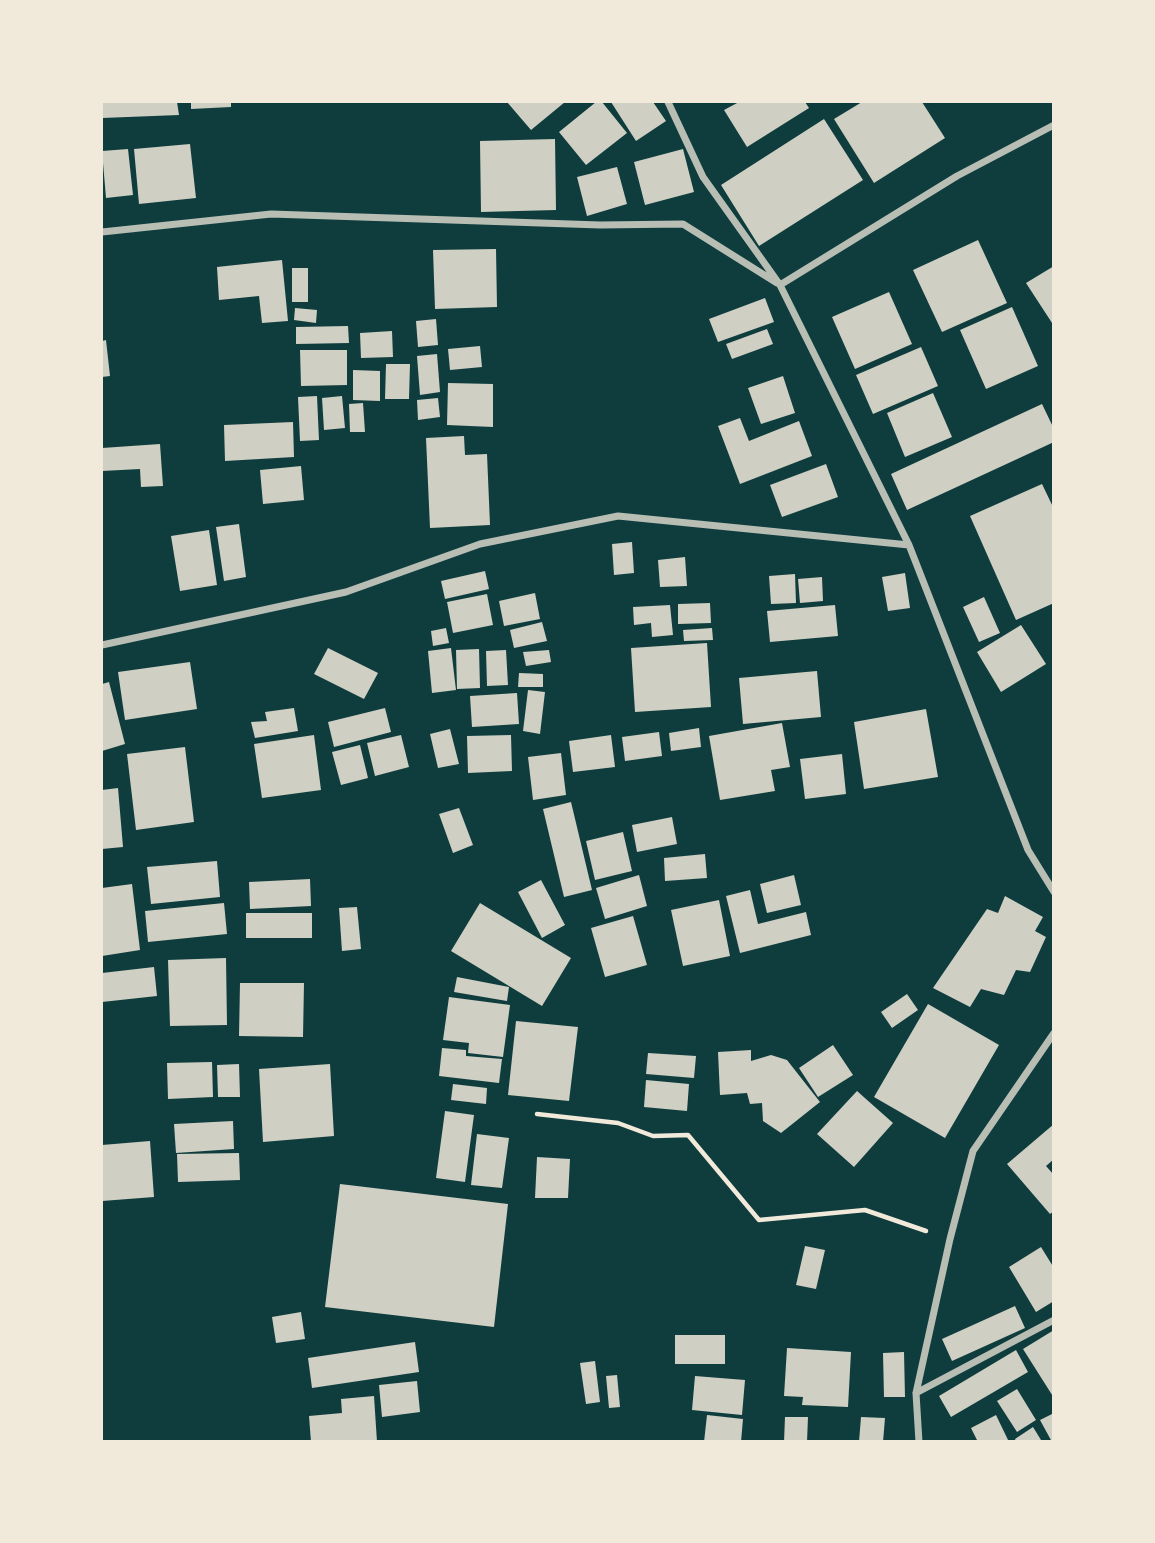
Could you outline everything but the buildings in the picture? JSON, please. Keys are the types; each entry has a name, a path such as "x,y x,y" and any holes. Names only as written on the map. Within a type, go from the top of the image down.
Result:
{"street":[{"path":"668,102 703,177 780,285 909,545 1028,850 1054,892"},
{"path":"780,285 957,176 1054,125"},
{"path":"102,232 271,214 600,225 683,224 780,285"},
{"path":"102,645 346,592 480,544 618,516 909,545"},
{"path":"919,1441 916,1393 950,1239 973,1151 1054,1033"},
{"path":"916,1393 1054,1320"}],"path":[{"path":"537,1114 618,1123 653,1136 688,1135 759,1220 864,1210 950,1239"}]}
